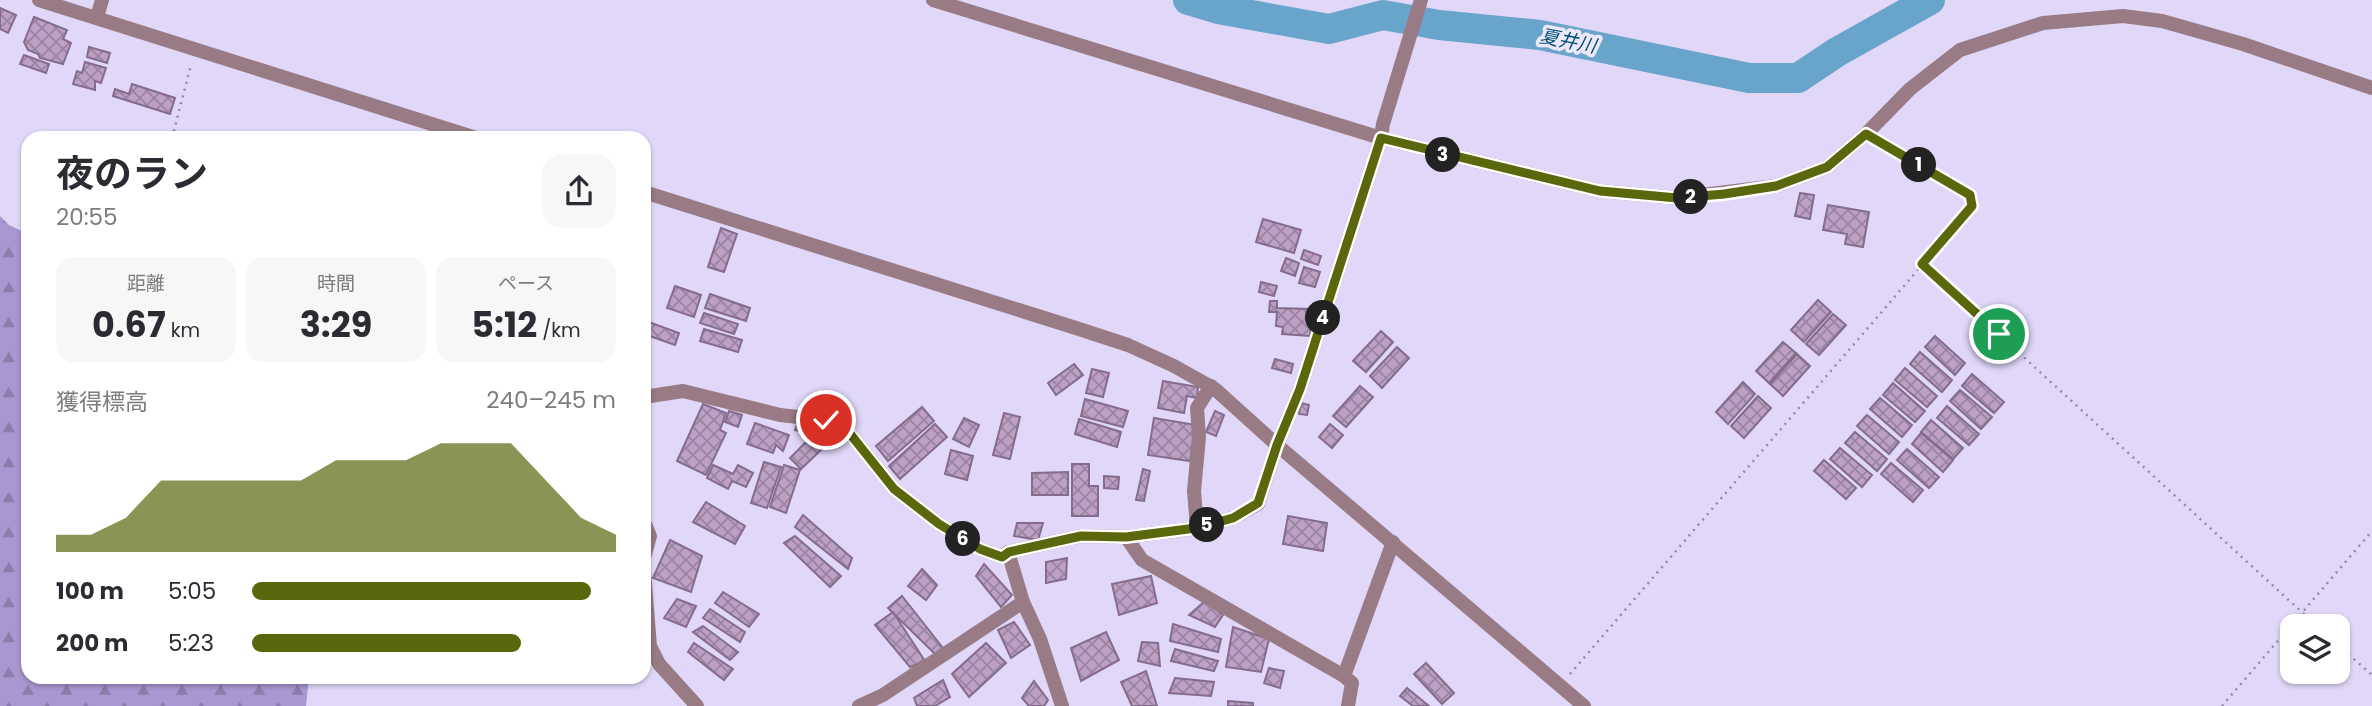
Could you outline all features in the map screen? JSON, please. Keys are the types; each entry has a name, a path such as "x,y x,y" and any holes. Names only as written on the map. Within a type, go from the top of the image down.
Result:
{"street":[{"path":"39,0 454,131"},
{"path":"97,17 102,0"},
{"path":"933,0 1382,131 1600,191 1677,198 1776,186 1827,167 1866,134 1910,89 1960,50 2043,23 2123,16 2162,22 2243,44 2372,88"},
{"path":"651,396 683,391 780,415 826,420 851,435 894,489 939,524 980,549 1002,557 1009,552 1081,536 1126,537 1196,528 1233,518 1258,503 1277,445 1300,389 1421,0"},
{"path":"651,194 1128,345 1174,366 1210,386 1584,706"},
{"path":"1196,528 1194,491 1199,437 1196,408 1210,386"},
{"path":"1126,537 1142,560 1344,676 1352,683 1348,706"},
{"path":"1344,676 1393,542"},
{"path":"1009,552 1023,603 1041,639 1062,706"},
{"path":"859,706 894,689 1023,603"},
{"path":"651,648 659,664 697,706"}],"path":[{"path":"174,131 196,48"},
{"path":"1560,685 1972,206 1970,195 1866,134"},
{"path":"1922,264 2302,613"},
{"path":"2222,706 2372,531"},
{"path":"2350,656 2372,675"}],"green space":[{"path":"0,216 9,225 21,231 21,684 308,684 306,706 0,706"}],"building":[{"path":"0,8 16,15 8,33 0,29"},
{"path":"34,17 67,30 63,39 71,43 63,64 40,58 38,54 28,50 24,42"},
{"path":"89,47 110,53 107,63 87,57"},
{"path":"24,55 49,64 46,73 20,64"},
{"path":"85,62 106,68 101,83 95,81 95,90 73,84 77,71 82,73"},
{"path":"132,84 175,98 170,114 113,96 115,89 129,94"},
{"path":"1800,193 1814,195 1810,219 1795,216"},
{"path":"1828,205 1869,212 1863,247 1845,244 1847,234 1823,230"},
{"path":"1263,219 1301,230 1294,253 1256,242"},
{"path":"721,228 737,234 724,272 708,267"},
{"path":"1304,250 1321,256 1318,265 1301,259"},
{"path":"1286,258 1299,263 1295,276 1281,271"},
{"path":"1304,267 1320,272 1315,287 1299,283"},
{"path":"1261,282 1277,286 1274,296 1259,292"},
{"path":"675,286 701,295 694,317 667,308"},
{"path":"710,294 750,308 746,321 705,308"},
{"path":"1818,300 1831,312 1804,342 1791,330"},
{"path":"1270,301 1277,301 1277,308 1311,309 1310,336 1282,334 1283,327 1276,326 1277,312 1269,312"},
{"path":"704,313 738,324 734,334 700,323"},
{"path":"1833,314 1846,325 1819,355 1806,344"},
{"path":"651,323 679,333 675,345 651,336"},
{"path":"704,329 742,340 738,352 700,341"},
{"path":"1381,331 1393,342 1366,372 1353,361"},
{"path":"1935,336 1965,363 1955,375 1925,347"},
{"path":"1783,342 1796,353 1769,383 1756,371"},
{"path":"1397,347 1409,358 1382,388 1370,376"},
{"path":"1920,352 1952,380 1942,392 1910,364"},
{"path":"1797,354 1810,366 1783,396 1770,384"},
{"path":"1275,359 1293,364 1291,373 1272,368"},
{"path":"1074,364 1083,375 1056,395 1048,383"},
{"path":"1905,368 1937,396 1927,407 1895,380"},
{"path":"1092,369 1109,373 1103,397 1086,393"},
{"path":"1972,374 2004,402 1994,413 1962,386"},
{"path":"1163,381 1198,387 1197,398 1187,396 1184,413 1158,408"},
{"path":"1743,382 1755,394 1728,424 1716,412"},
{"path":"1893,383 1925,411 1915,422 1883,395"},
{"path":"1360,386 1373,397 1346,427 1333,416"},
{"path":"1960,390 1992,417 1981,429 1950,401"},
{"path":"1758,396 1771,408 1744,438 1731,426"},
{"path":"1880,398 1912,425 1902,437 1870,409"},
{"path":"1085,399 1128,411 1123,427 1081,416"},
{"path":"1301,403 1309,405 1307,415 1299,414"},
{"path":"703,404 726,413 720,430 726,433 706,475 677,461"},
{"path":"1947,406 1979,434 1969,445 1937,418"},
{"path":"922,407 934,421 888,461 876,446"},
{"path":"729,411 742,415 738,427 725,422"},
{"path":"1215,411 1224,415 1216,436 1206,432"},
{"path":"1004,413 1020,417 1010,459 993,455"},
{"path":"1867,415 1899,442 1889,454 1857,426"},
{"path":"964,418 979,425 969,447 953,439"},
{"path":"1154,418 1196,425 1190,461 1148,455"},
{"path":"1079,419 1121,432 1117,447 1075,434"},
{"path":"1931,420 1963,448 1953,459 1921,432"},
{"path":"798,422 837,433 835,441 795,430"},
{"path":"755,423 789,435 783,451 776,445 773,453 747,444"},
{"path":"935,424 947,437 900,479 889,466"},
{"path":"1330,424 1343,435 1332,448 1319,437"},
{"path":"1855,432 1887,459 1877,471 1845,443"},
{"path":"1921,433 1953,460 1943,472 1912,444"},
{"path":"812,436 822,449 801,469 790,458"},
{"path":"1840,448 1872,475 1862,487 1830,459"},
{"path":"1907,449 1939,477 1929,488 1897,460"},
{"path":"951,450 973,456 967,480 945,474"},
{"path":"1824,460 1856,488 1846,499 1814,471"},
{"path":"764,462 781,467 767,508 751,503"},
{"path":"1891,463 1923,490 1913,502 1881,474"},
{"path":"1072,464 1089,464 1089,486 1098,486 1098,516 1072,516"},
{"path":"713,465 733,474 738,465 753,473 746,487 732,481 728,489 707,478"},
{"path":"784,465 800,470 786,513 770,507"},
{"path":"1143,469 1150,471 1144,501 1136,500"},
{"path":"1068,472 1068,495 1032,495 1032,473"},
{"path":"1104,476 1119,477 1118,489 1104,488"},
{"path":"706,502 745,526 735,544 693,522"},
{"path":"803,515 852,558 848,569 795,527"},
{"path":"1288,516 1327,523 1323,551 1283,544"},
{"path":"1017,523 1043,523 1038,540 1014,536"},
{"path":"795,536 841,576 830,587 784,543"},
{"path":"670,540 702,556 691,592 653,578"},
{"path":"1067,558 1066,579 1046,583 1046,562"},
{"path":"984,564 1012,595 1001,607 976,576"},
{"path":"922,569 937,585 926,600 908,586"},
{"path":"1151,576 1157,603 1119,615 1112,584"},
{"path":"723,592 759,614 749,627 715,603"},
{"path":"902,596 943,648 935,654 888,608"},
{"path":"677,599 696,606 686,627 664,618"},
{"path":"1205,601 1223,615 1215,627 1189,615"},
{"path":"710,609 745,632 740,642 703,618"},
{"path":"893,612 925,661 910,667 875,625"},
{"path":"1014,622 1030,645 1011,658 998,630"},
{"path":"1173,624 1221,639 1218,652 1170,641"},
{"path":"703,626 738,652 730,660 693,632"},
{"path":"1233,627 1269,639 1261,672 1226,667"},
{"path":"1106,632 1119,660 1081,681 1071,648"},
{"path":"1142,642 1158,643 1160,666 1138,661"},
{"path":"694,643 733,669 724,680 688,652"},
{"path":"986,643 1006,663 969,697 952,674"},
{"path":"1175,649 1218,661 1214,671 1171,661"},
{"path":"1426,663 1454,693 1442,704 1414,674"},
{"path":"1269,668 1284,671 1280,688 1264,683"},
{"path":"1146,671 1157,706 1132,706 1121,682"},
{"path":"1175,678 1214,682 1211,696 1169,693"},
{"path":"943,680 950,697 935,706 917,706 914,698"},
{"path":"1034,681 1048,700 1044,706 1029,706 1022,698"},
{"path":"1407,688 1429,706 1413,706 1400,696"},
{"path":"1228,701 1253,703 1253,706 1228,706"}],"waterway":[{"name":"夏井川","path":"1188,0 1218,9 1329,29 1383,15 1439,25 1540,35 1749,78 1798,78 1837,52 1930,0"}],"route":[{"path":"826,420 851,435 894,489 939,524 980,549 1002,557 1009,552 1081,536 1126,537 1196,528 1233,518 1258,503 1277,445 1300,389 1381,138 1600,191 1677,198 1776,186 1827,167 1866,134 1970,195 1972,206 1922,264 1999,334"}]}
